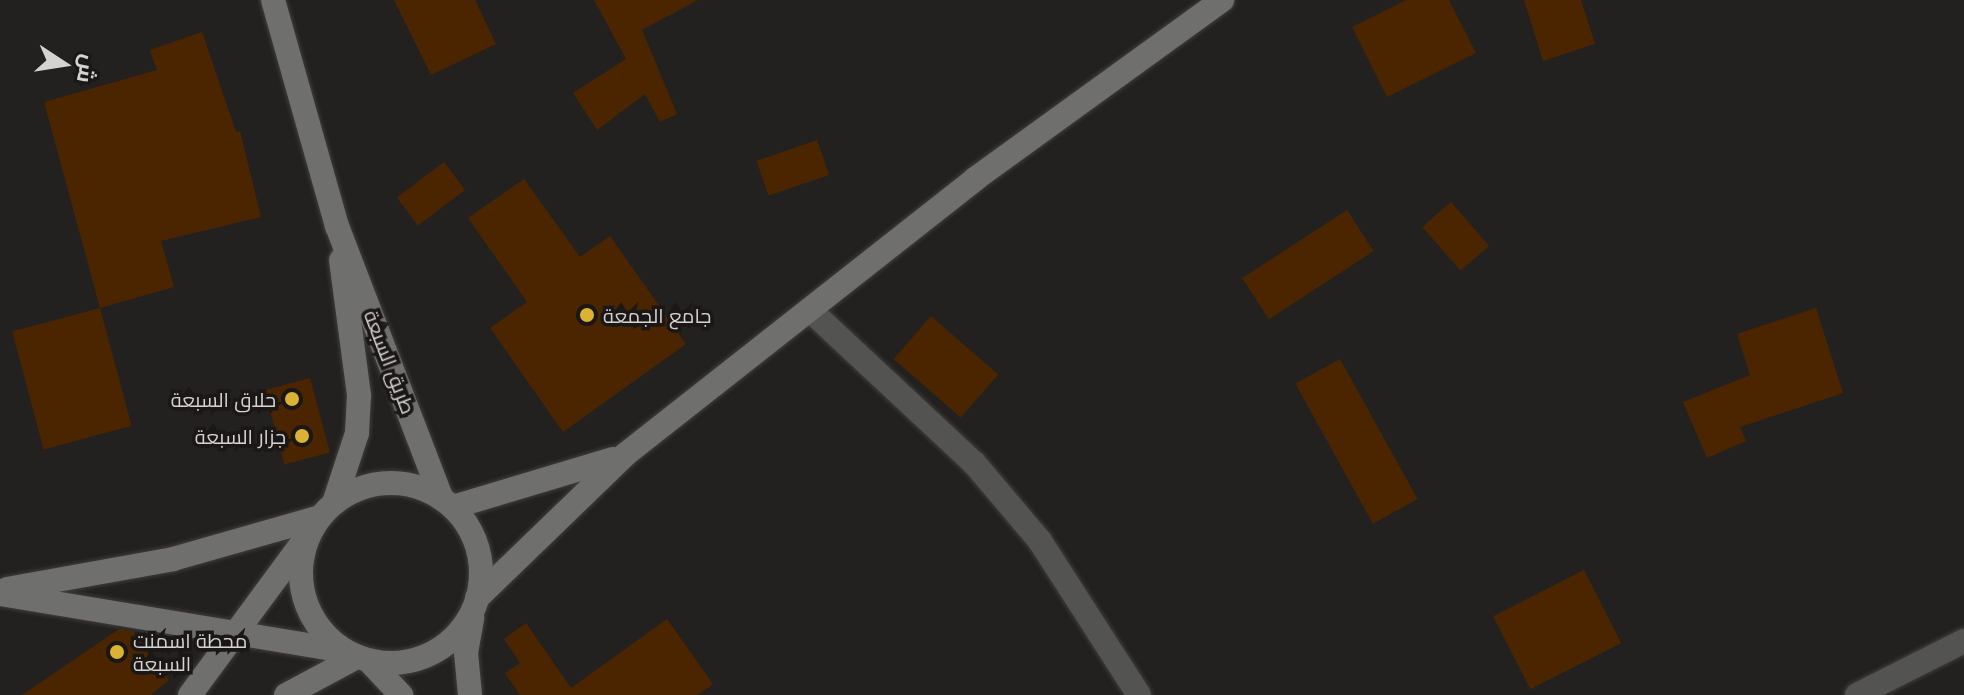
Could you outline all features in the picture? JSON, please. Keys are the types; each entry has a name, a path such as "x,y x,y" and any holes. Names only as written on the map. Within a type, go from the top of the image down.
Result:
{"street":[{"name":"طريق السبعة","path":"273,0 337,226 448,503"},
{"path":"0,592 400,663 431,654 456,636 475,604 626,454 812,312 975,179 1222,0"},
{"name":"طريق السبعة","path":"323,516 355,446 359,395 337,226"},
{"path":"812,312 882,383 974,463 1030,529 1139,695"},
{"path":"448,503 543,484 626,454"},
{"path":"190,695 323,516 359,489 388,483 416,487 448,503 474,540 481,578 466,653 470,695"},
{"path":"0,592 173,559 323,516"},
{"path":"323,516 302,561 303,596 318,628 357,656 401,695"},
{"path":"1857,695 1964,641"},
{"path":"286,695 357,656"}],"building":[{"path":"394,0 475,0 496,44 431,75"},
{"path":"594,0 698,0 642,30 677,114 660,122 645,94 597,130 573,93 626,59"},
{"path":"1406,0 1449,0 1476,53 1387,97 1352,27"},
{"path":"1524,0 1581,0 1595,44 1543,61"},
{"path":"202,32 236,132 240,131 261,217 161,241 174,287 100,308 44,102 157,70 150,50"},
{"path":"817,140 829,175 769,196 756,161"},
{"path":"444,162 465,190 418,225 397,198"},
{"name":"جامع الجمعة","path":"524,179 580,257 610,236 686,344 563,432 490,328 527,302 468,218"},
{"path":"1451,202 1489,246 1460,271 1422,227"},
{"path":"1347,210 1374,251 1269,319 1242,278"},
{"path":"100,308 132,426 44,449 12,332"},
{"path":"1816,308 1843,393 1740,427 1746,441 1707,458 1683,402 1750,375 1737,334"},
{"path":"931,316 998,374 961,417 894,359"},
{"path":"1340,359 1418,499 1373,524 1295,384"},
{"path":"310,378 330,452 285,465 265,390"},
{"path":"1584,570 1621,643 1530,689 1493,616"},
{"path":"667,619 713,684 698,695 520,695 505,673 520,663 504,639 526,623 571,688"},
{"name":"محطة اسمنت السبعة","path":"119,629 133,631 169,680 151,695 22,695"}],"place":[{"name":"جامع الجمعة","path":"587,315"},
{"name":"حلاق السبعة","path":"292,399"},
{"name":"جزار السبعة","path":"302,436"},
{"name":"محطة اسمنت السبعة","path":"117,652"}]}
